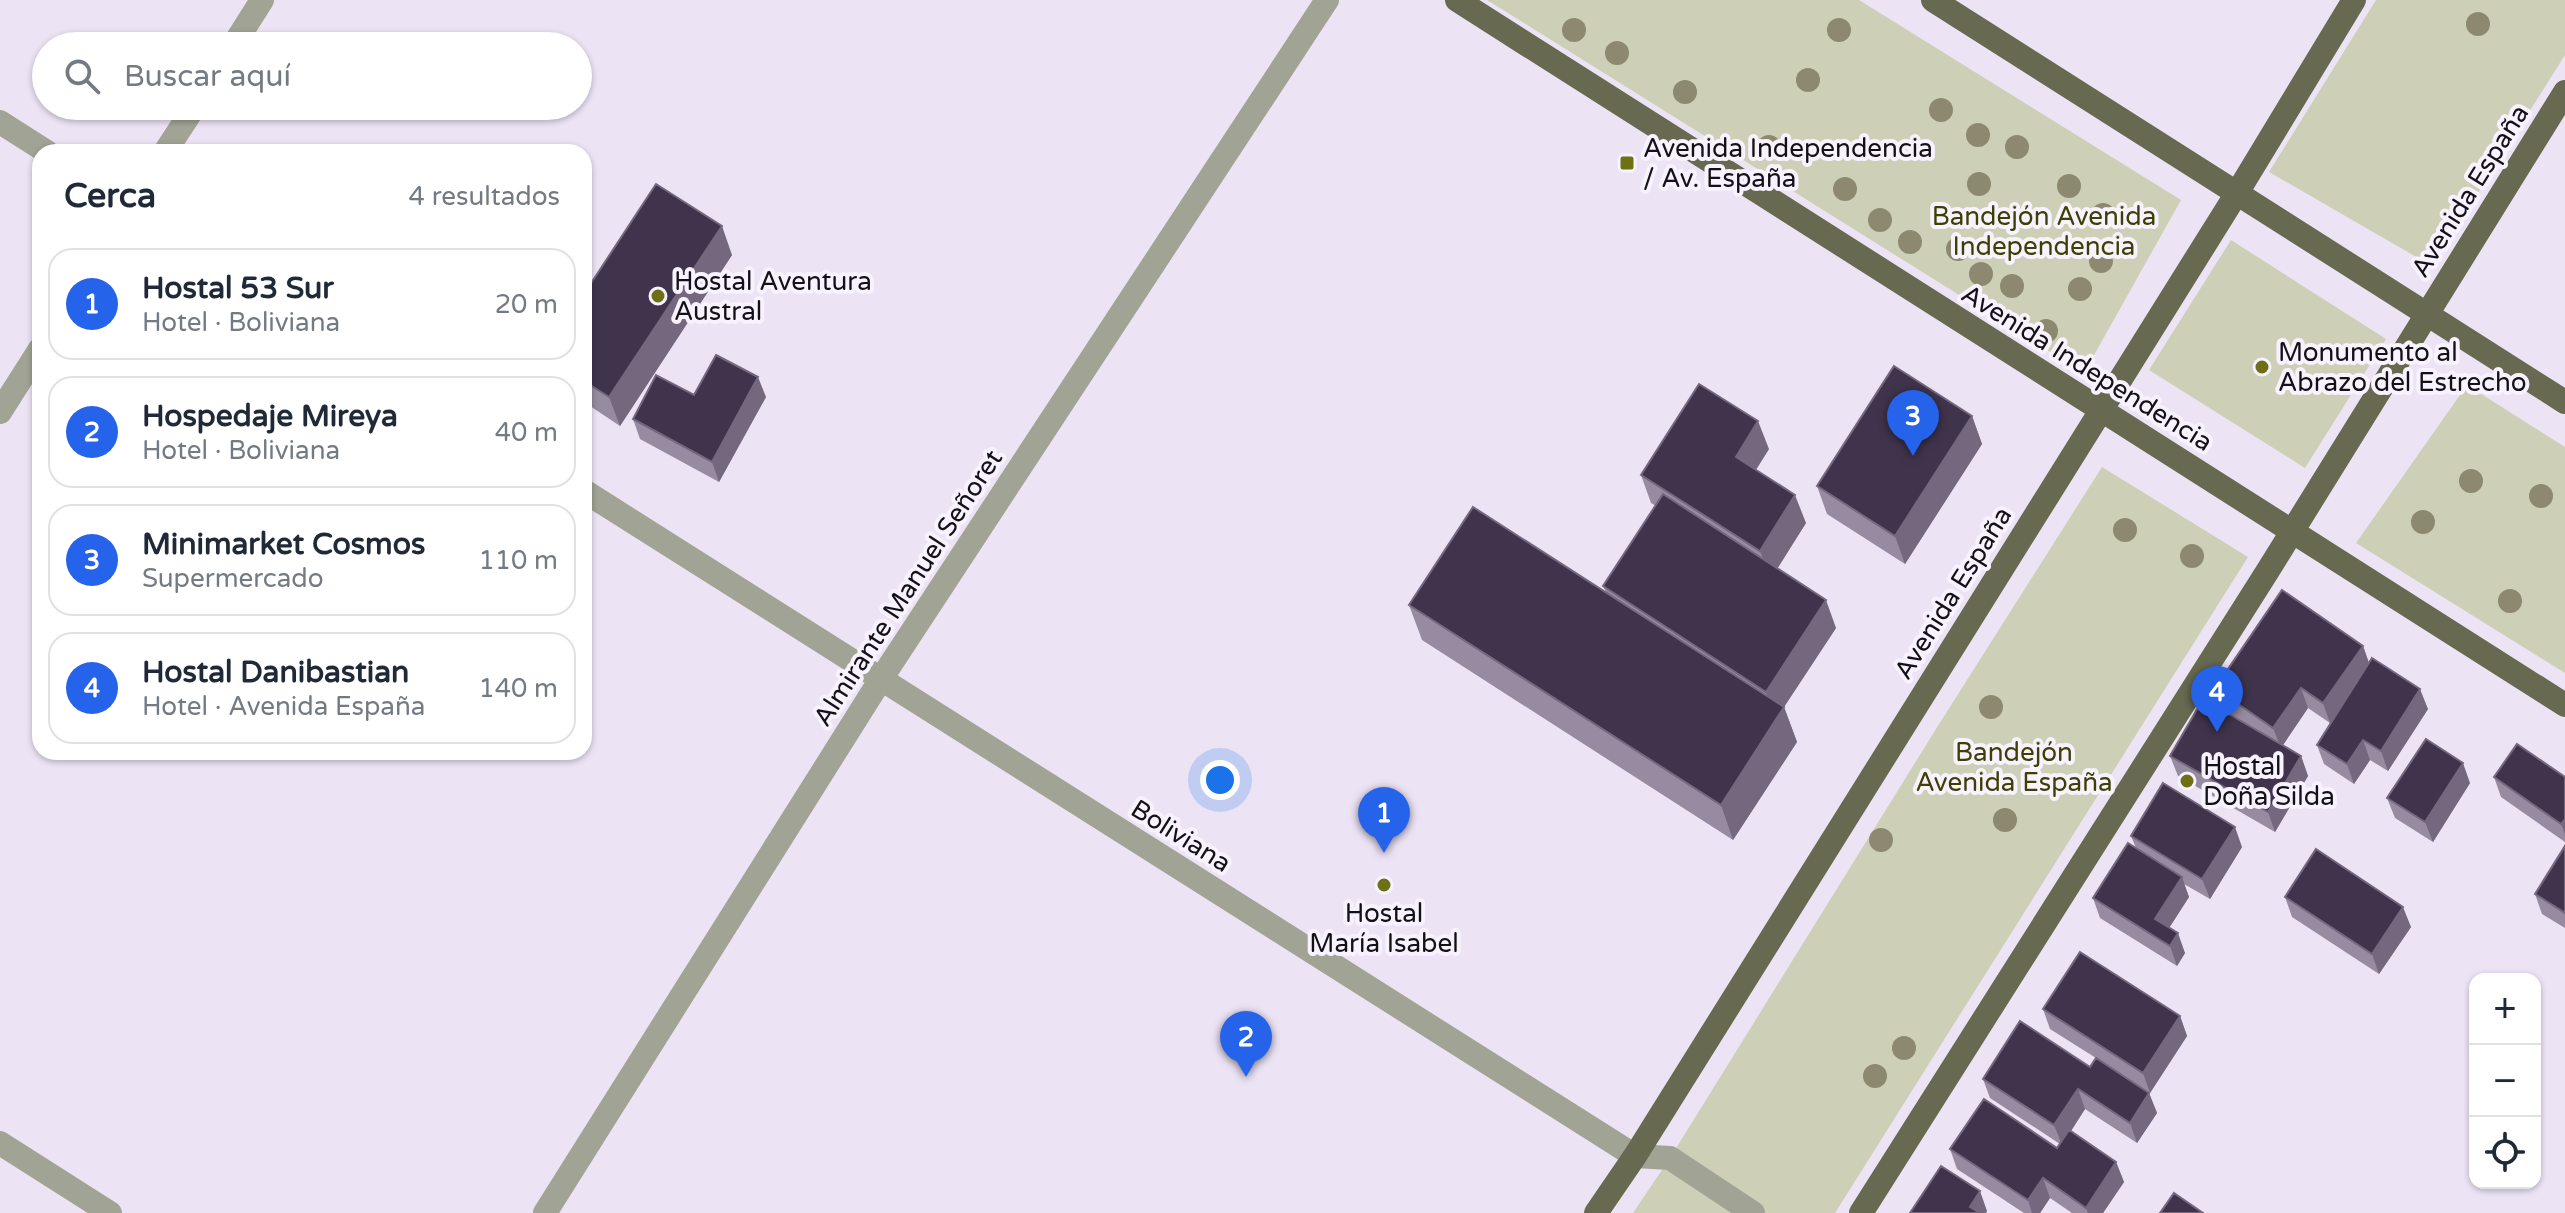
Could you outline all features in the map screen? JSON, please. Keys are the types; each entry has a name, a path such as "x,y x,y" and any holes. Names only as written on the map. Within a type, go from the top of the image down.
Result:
{"main road":[{"name":"Avenida Independencia","path":"1457,0 2565,705"},
{"path":"1933,0 2565,402"},
{"name":"Avenida España","path":"1596,1213 1635,1156 2237,193 2354,0"},
{"name":"Avenida España","path":"1861,1213 2565,92"}],"street":[{"path":"242,32 262,0"},
{"name":"Almirante Manuel Señoret","path":"545,1213 881,679 1327,0"},
{"path":"170,144 186,120"},
{"path":"0,122 34,144"},
{"path":"0,412 32,362"},
{"name":"Boliviana","path":"592,496 1635,1156 1670,1158 1753,1213"},
{"path":"0,1143 110,1213"}],"green space":[{"name":"Bandejón Avenida Independencia","path":"1487,0 1859,0 2181,200 2084,373"},
{"path":"2376,0 2565,0 2565,55 2432,266 2269,172"},
{"path":"2231,240 2386,339 2305,468 2149,370"},
{"path":"2467,385 2565,447 2565,673 2356,543"},
{"name":"Bandejón Avenida España","path":"2102,467 2248,557 1835,1213 1633,1213 1670,1158"}],"building":[{"name":"Hostal Aventura Austral","path":"656,184 722,226 609,397 592,386 592,282"},
{"path":"716,355 758,377 712,462 633,419 656,375 694,395"},
{"path":"1894,366 1972,416 1895,536 1817,486"},
{"path":"1699,384 1758,421 1736,457 1795,495 1760,551 1641,475"},
{"path":"1663,494 1826,600 1766,692 1603,586"},
{"path":"1473,507 1784,707 1721,805 1409,605"},
{"path":"2282,590 2363,646 2323,703 2301,688 2273,728 2215,688"},
{"path":"2372,658 2420,689 2381,751 2363,740 2347,764 2317,745"},
{"path":"2203,699 2301,756 2268,812 2170,756"},
{"path":"2426,739 2463,763 2425,822 2387,798"},
{"path":"2517,744 2565,777 2565,819 2561,824 2494,777"},
{"path":"2163,783 2235,827 2202,879 2131,836"},
{"path":"2128,843 2182,877 2155,919 2178,933 2170,946 2093,898"},
{"path":"2565,846 2565,913 2535,894"},
{"path":"2316,849 2403,907 2372,954 2285,897"},
{"path":"2080,952 2180,1016 2143,1073 2043,1009"},
{"path":"2020,1021 2090,1067 2096,1058 2149,1093 2130,1123 2078,1089 2054,1125 1983,1079"},
{"path":"1984,1099 2057,1148 2069,1130 2116,1162 2086,1208 2043,1178 2028,1200 1950,1149"},
{"path":"1941,1166 1980,1191 1970,1207 1980,1213 1910,1213"},
{"path":"2174,1193 2203,1213 2160,1213"}],"place":[{"name":"Avenida Independencia / Av. España","path":"1627,163"},
{"name":"Hostal Aventura Austral","path":"658,296"},
{"name":"Monumento al Abrazo del Estrecho","path":"2262,367"},
{"name":"Minimarket Cosmos","path":"1913,456"},
{"name":"Hostal Danibastian","path":"2217,732"},
{"name":"Hostal Doña Silda","path":"2187,781"},
{"name":"Hostal 53 Sur","path":"1384,853"},
{"name":"Hostal María Isabel","path":"1384,885"},
{"name":"Hospedaje Mireya","path":"1246,1077"}]}
